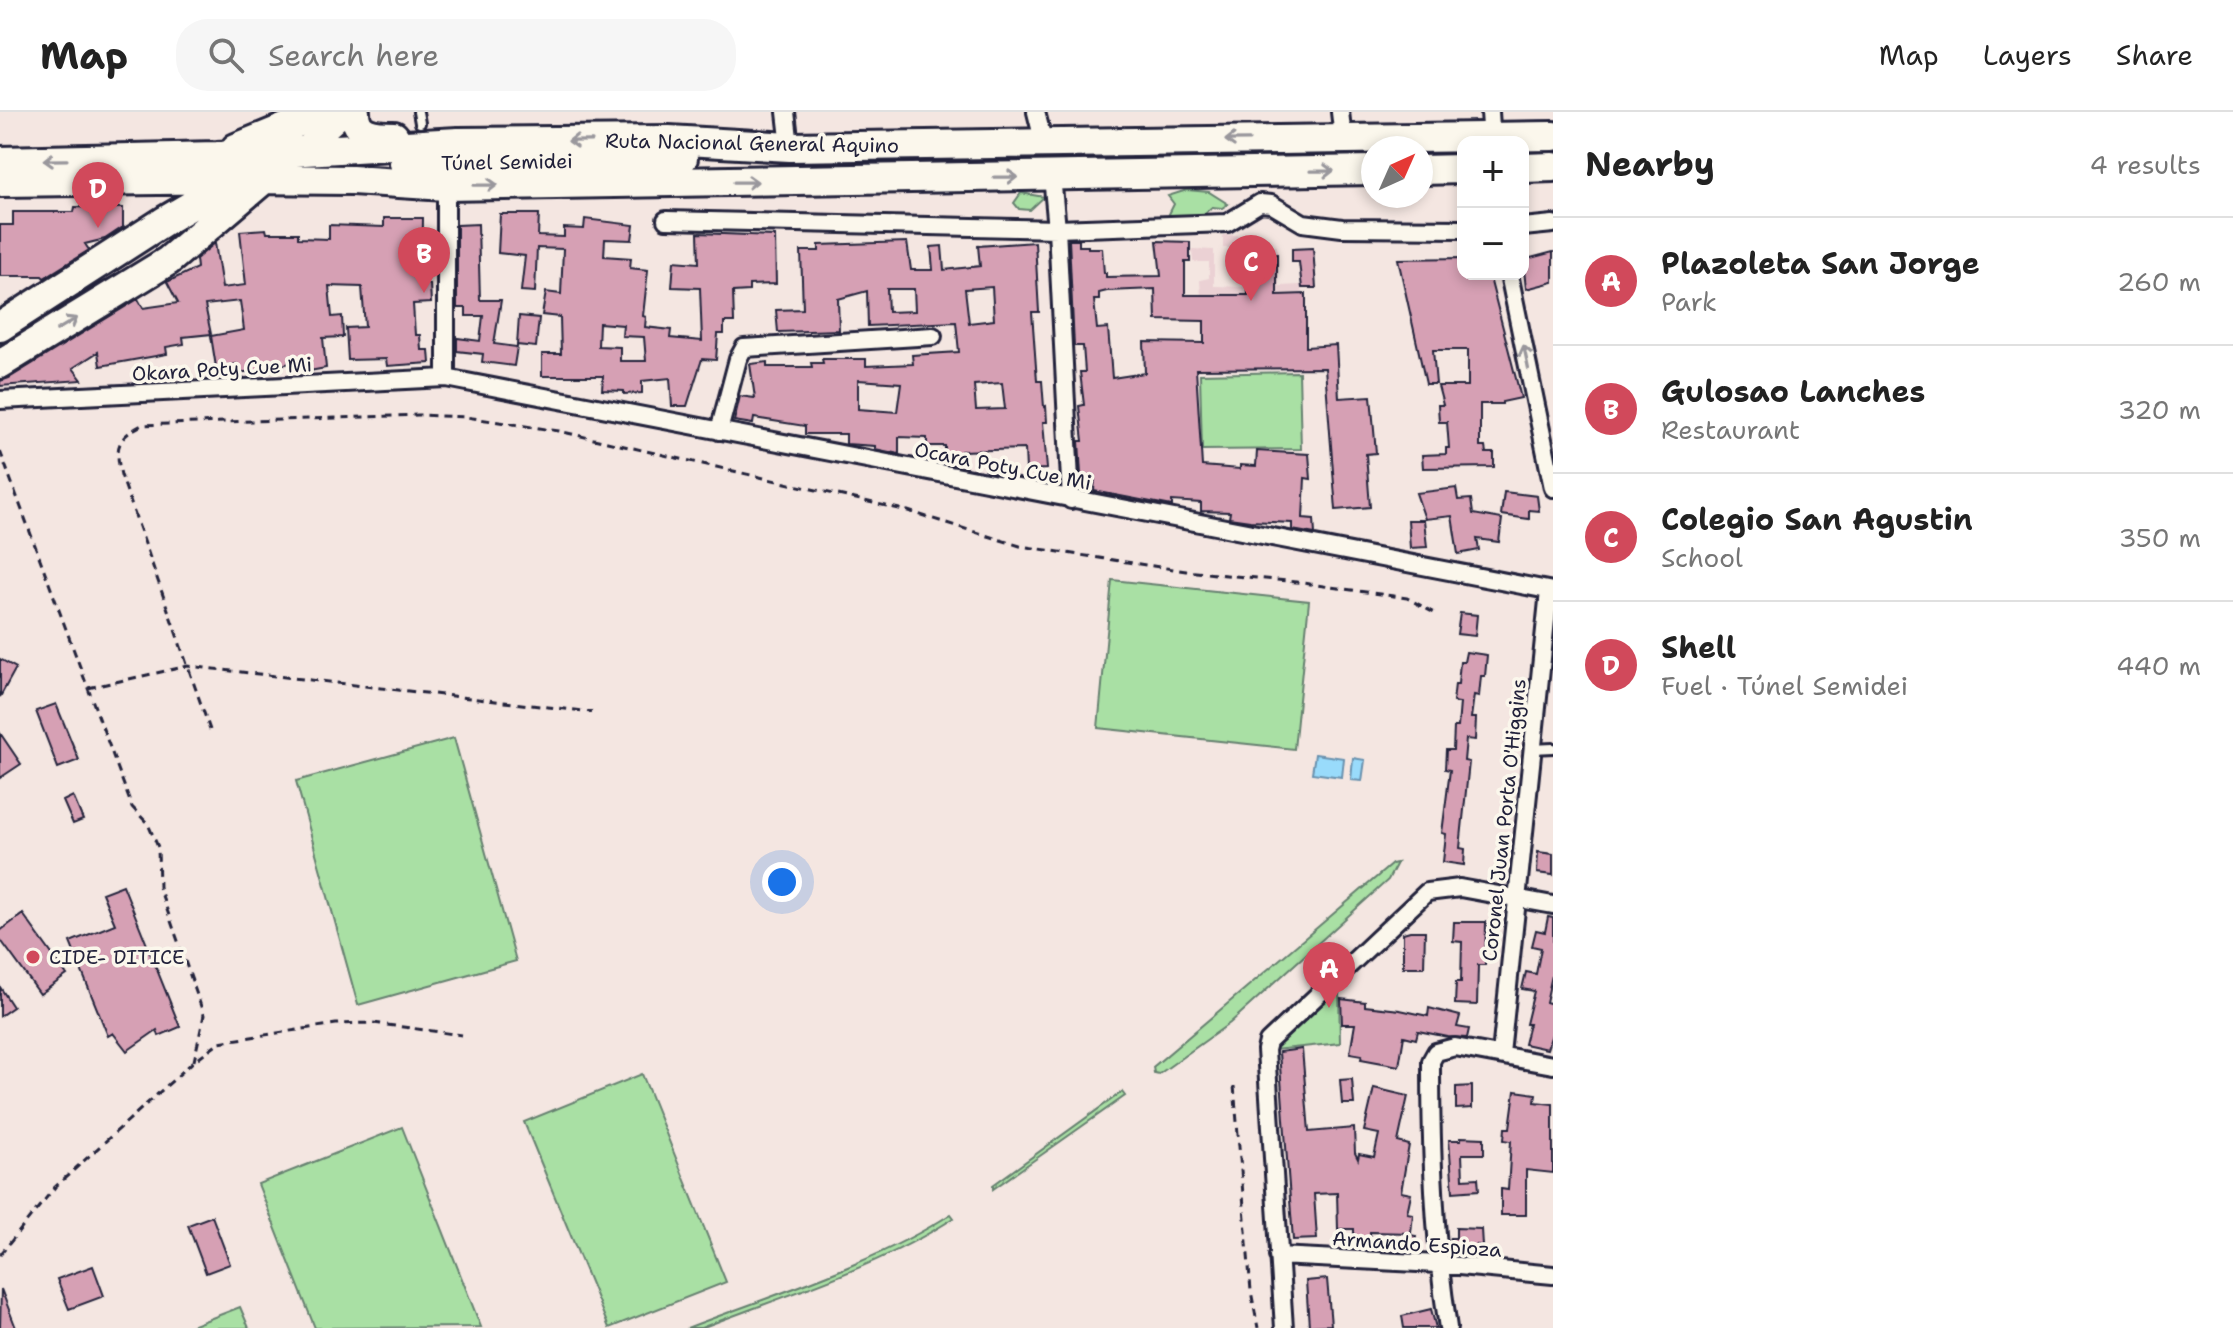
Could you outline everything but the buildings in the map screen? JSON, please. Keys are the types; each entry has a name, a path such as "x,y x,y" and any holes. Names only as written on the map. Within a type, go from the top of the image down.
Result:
{"highway":[{"path":"217,156 326,112"},
{"path":"355,112 358,126 370,135 432,135 458,142"},
{"name":"Ruta Nacional General Aquino","path":"0,161 217,156 458,142 669,140 780,146 1044,144 1342,125 1491,130 1553,136"},
{"name":"Túnel Semidei","path":"386,163 720,157 780,146"},
{"path":"0,364 290,152"},
{"path":"1529,168 1553,167"},
{"path":"1433,170 1457,169"},
{"name":"Ruta Nacional General Aquino","path":"0,182 250,179 352,180 446,186 1361,170"},
{"path":"0,337 167,239 250,179"},
{"path":"139,180 171,192 176,204 167,239"},
{"path":"0,327 167,239 257,205 352,180"}],"street":[{"path":"290,152 326,112"},
{"path":"290,152 345,112"},
{"path":"780,146 786,112"},
{"path":"1036,112 1044,144"},
{"path":"1052,176 1071,500"},
{"path":"446,186 446,378"},
{"path":"666,220 1057,229 1227,223 1263,203 1271,204 1303,223 1457,229"},
{"path":"1529,226 1553,224"},
{"path":"1510,280 1553,488"},
{"path":"719,431 738,359 744,348 933,336"},
{"name":"Okara Poty Cue Mi","path":"0,400 446,378"},
{"name":"Ocara Poty Cue Mi","path":"446,378 1551,591"},
{"name":"Coronel Juan Porta O'Higgins","path":"1501,1054 1531,749 1551,591"},
{"path":"1284,1328 1266,1050 1268,1042 1427,892 1460,888 1553,905"},
{"path":"1448,1328 1438,1264 1431,1154 1431,1061 1436,1052 1455,1047 1553,1065"},
{"name":"Armando Espioza","path":"1278,1256 1438,1264 1553,1275"}],"lane":[{"path":"418,112 420,123"},
{"path":"1263,172 1263,203"},
{"path":"1531,749 1553,748"}],"path":[{"path":"210,730 116,453 122,437 142,425 418,415 478,418 559,431 892,508 1020,546 1186,571 1296,582 1407,598 1436,614"},
{"path":"0,451 132,807 148,824 158,847 159,887 204,1015 194,1061"},
{"path":"88,688 188,666 592,712"},
{"path":"0,1255 55,1187 219,1042 336,1024 373,1023 462,1035"},
{"path":"1234,1086 1251,1291 1258,1328"}],"shaded area":[{"path":"1223,235 1240,235 1241,245 1277,246 1279,286 1301,285 1307,368 1205,368 1200,280 1209,278 1209,262 1193,262 1192,249 1214,250 1214,286 1247,287 1248,270 1237,248 1223,248"}],"green space":[{"path":"1187,190 1209,192 1228,204 1222,208 1212,207 1200,217 1172,220 1169,214 1174,204 1168,196"},
{"path":"1021,193 1044,197 1030,210 1019,209 1014,203"},
{"path":"1299,372 1301,449 1202,450 1200,374"},
{"path":"1112,580 1309,601 1294,749 1098,728"},
{"path":"454,738 516,961 358,1005 296,781"},
{"path":"1397,863 1388,880 1230,1023 1159,1074 1154,1073 1153,1067 1392,864"},
{"path":"1339,989 1340,1043 1274,1050"},
{"path":"642,1074 726,1282 609,1328 524,1122"},
{"path":"1122,1092 1125,1096 993,1189 993,1185"},
{"path":"402,1127 481,1327 315,1328 258,1184"},
{"path":"951,1214 954,1218 925,1236 863,1266 701,1328 687,1328 856,1263"},
{"path":"240,1307 249,1328 186,1328"}],"water":[{"path":"1315,754 1344,758 1342,777 1312,773"},
{"path":"1353,758 1365,760 1362,781 1351,780"}],"tunnel":[{"path":"276,173 314,165 386,163"}],"place":[{"name":"Shell","path":"98,228"},
{"name":"Gulosao Lanches","path":"424,293"},
{"name":"Colegio San Agustin","path":"1251,301"},
{"name":"CIDE- DITICE","path":"33,957"},
{"name":"Plazoleta San Jorge","path":"1329,1008"}]}
